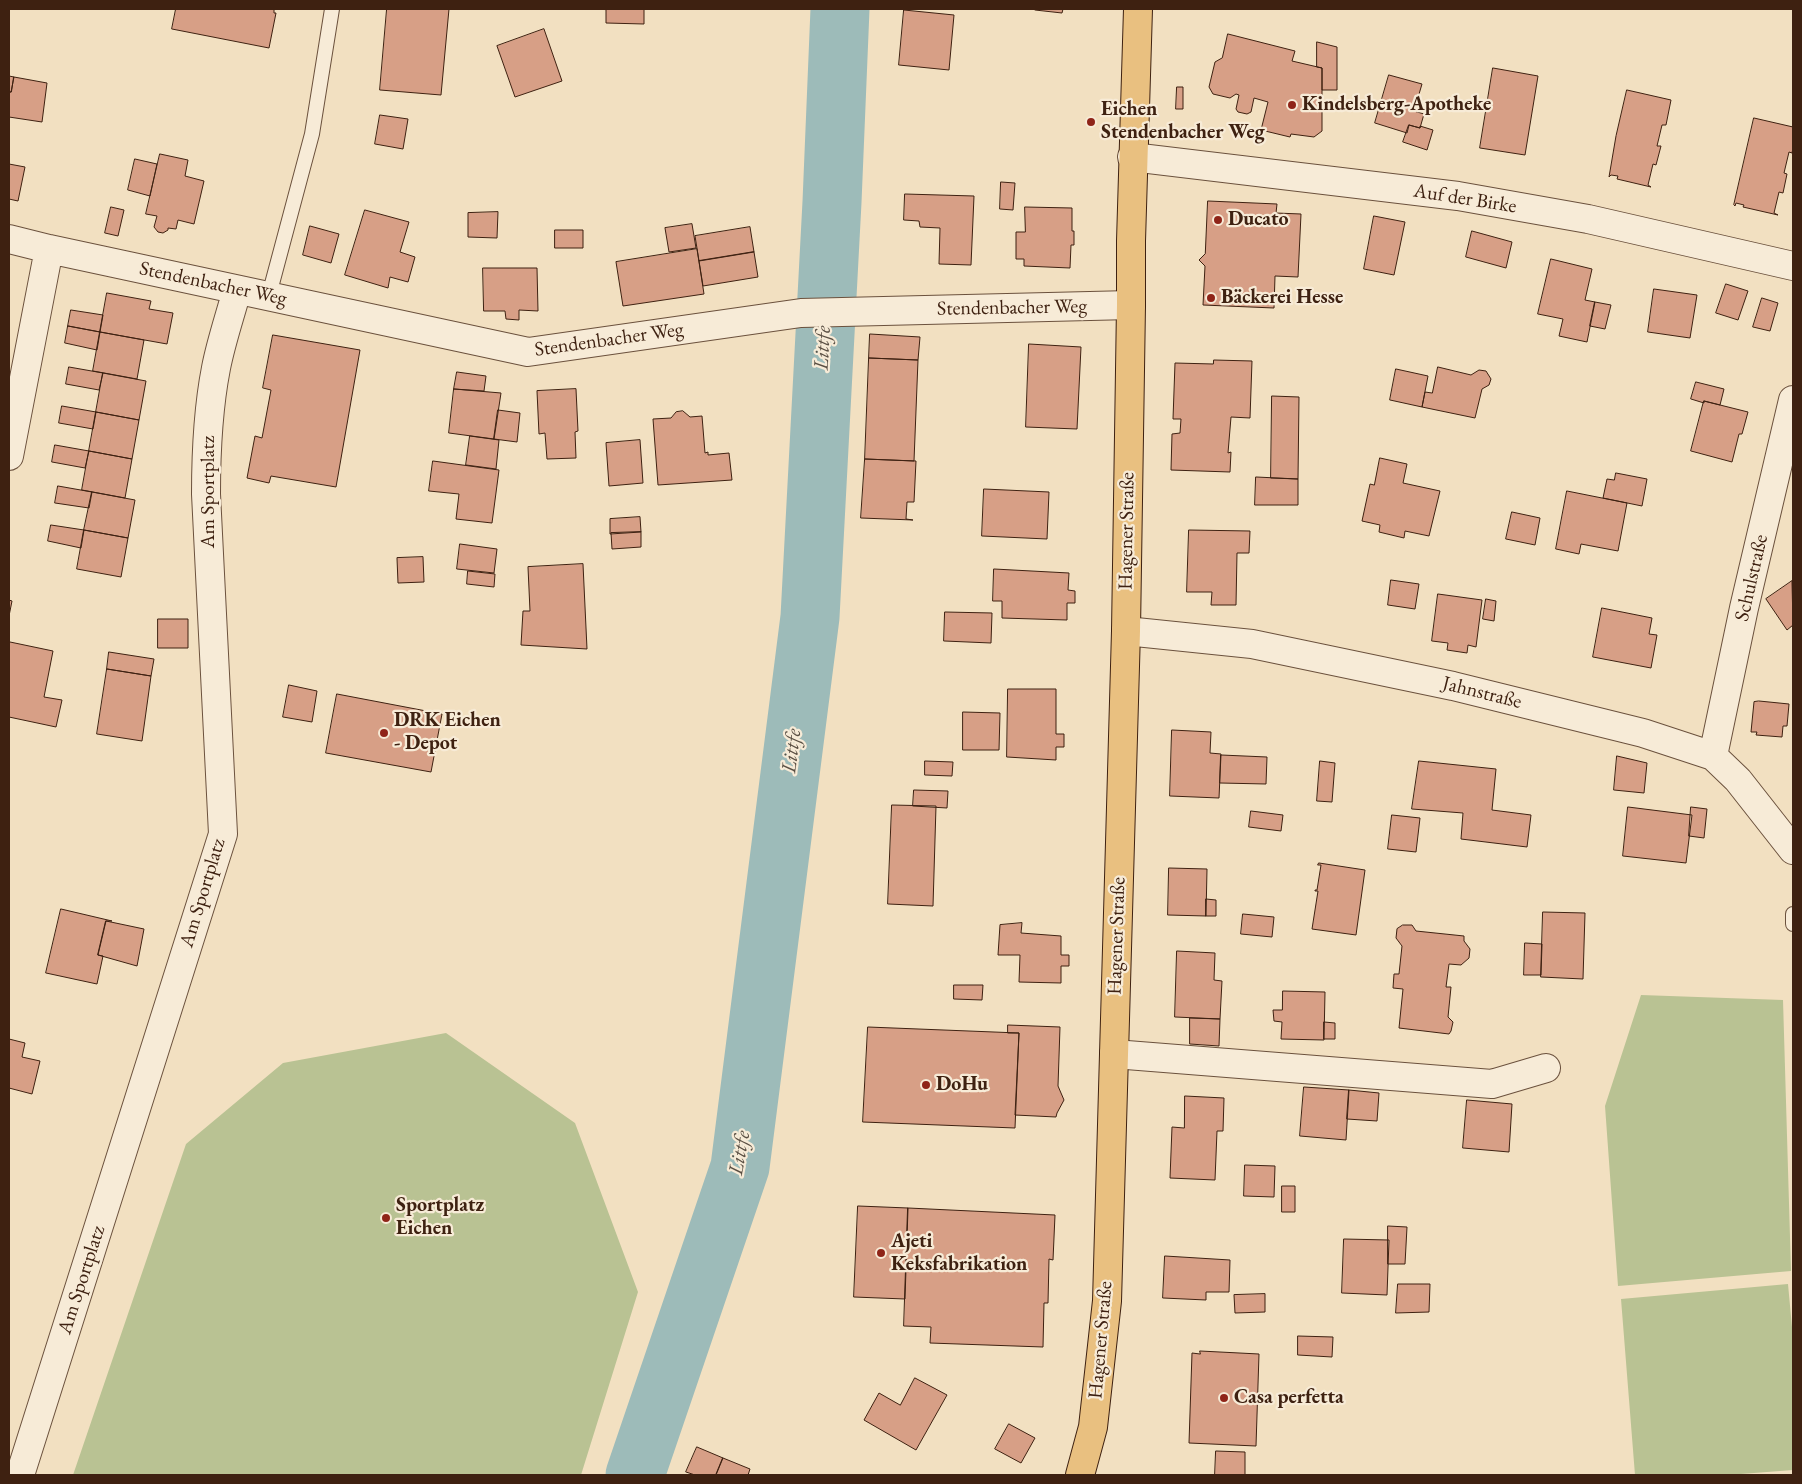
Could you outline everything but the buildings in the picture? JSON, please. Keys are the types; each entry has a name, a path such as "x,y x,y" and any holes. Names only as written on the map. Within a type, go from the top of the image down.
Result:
{"main road":[{"name":"Hagener Straße","path":"1080,1475 1093,1427 1107,1301 1126,631 1132,157 1138,9"}],"street":[{"name":"Auf der Birke","path":"1132,157 1458,196 1588,219 1793,266"},
{"name":"Stendenbacher Weg","path":"9,239 528,352 801,314 1131,305"},
{"path":"9,456 49,249"},
{"name":"Am Sportplatz","path":"20,1475 223,834 206,494 206,448 216,367 237,290"},
{"name":"Schulstraße","path":"1713,756 1744,608 1793,400"},
{"name":"Jahnstraße","path":"1126,631 1252,644 1453,686 1643,733 1713,756 1738,780 1793,850"},
{"path":"1114,1054 1492,1084 1546,1068"}],"lane":[{"path":"269,295 312,134 332,9"},
{"path":"1793,914 1793,924"}],"green space":[{"path":"1641,995 1783,1000 1791,1271 1618,1286 1605,1106"},
{"name":"Sportplatz Eichen","path":"446,1033 575,1123 638,1292 581,1475 73,1475 186,1144 283,1063"},
{"path":"1788,1284 1793,1338 1793,1470 1728,1475 1635,1475 1621,1299"}],"waterway":[{"name":"Littfe","path":"635,1475 740,1167 810,617 832,202 840,9"}],"place":[{"name":"Kindelsberg-Apotheke","path":"1292,105"},
{"name":"Eichen Stendenbacher Weg","path":"1091,122"},
{"name":"Ducato","path":"1218,220"},
{"name":"Bäckerei Hesse","path":"1211,298"},
{"name":"DRK Eichen - Depot","path":"384,733"},
{"name":"DoHu","path":"926,1085"},
{"name":"Sportplatz Eichen","path":"386,1218"},
{"name":"Ajeti Keksfabrikation","path":"881,1253"},
{"name":"Casa perfetta","path":"1224,1398"}]}
